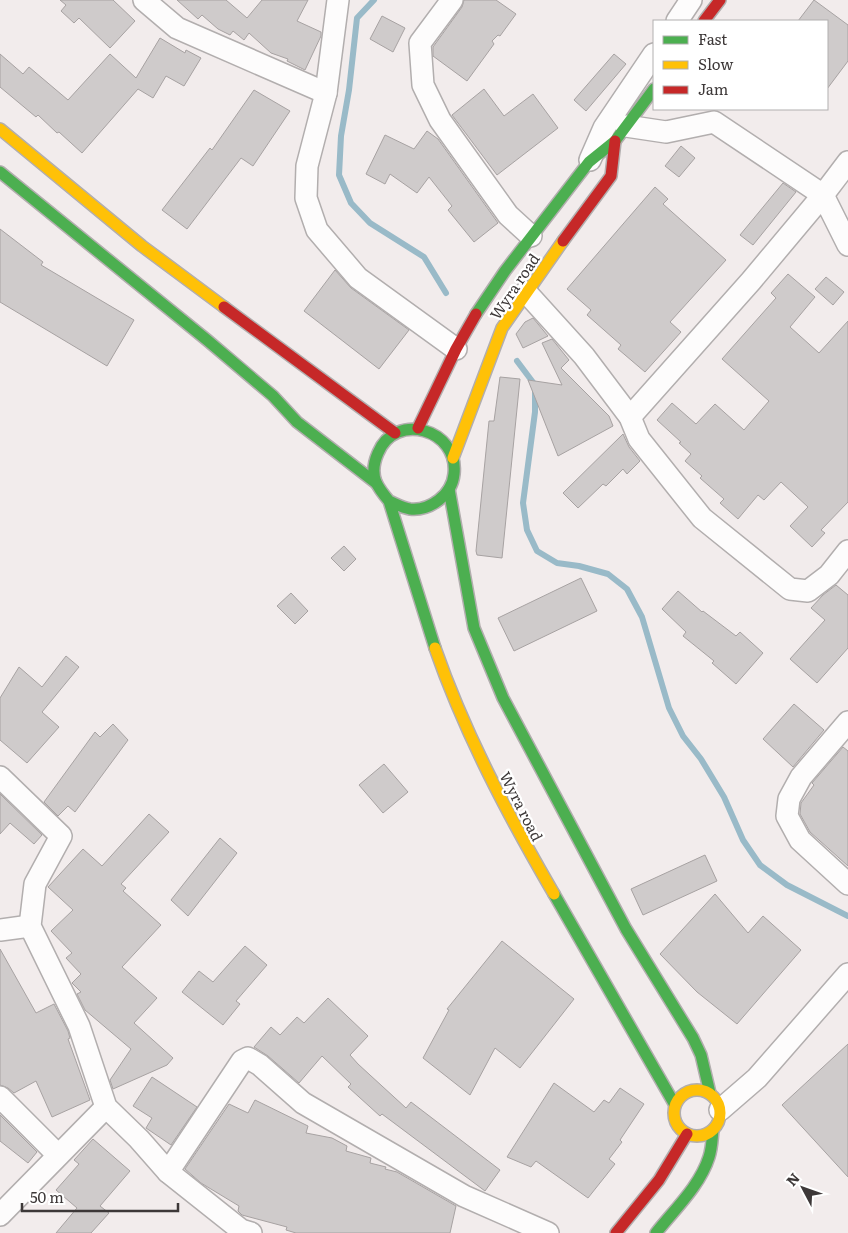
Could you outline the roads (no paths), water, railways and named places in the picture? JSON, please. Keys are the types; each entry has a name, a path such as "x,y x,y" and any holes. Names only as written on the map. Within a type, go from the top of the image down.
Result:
{"main road":[{"path":"705,20 720,0"},
{"path":"627,126 653,90"},
{"name":"Wyra road","path":"418,428 456,349 476,313 531,236 588,162 627,126"},
{"name":"Wyra road","path":"627,126 611,176 502,328 454,458 455,474 449,489 474,628 504,698 533,757 626,928 693,1038 701,1056 714,1111"},
{"path":"0,129 142,246 395,433"},
{"name":"Wyra road","path":"0,172 244,371 273,396 297,422 376,483 389,501 434,646 453,697 480,757 531,856 675,1105"},
{"path":"376,483 374,468 376,454 384,442 395,433 406,429 418,428 433,433 446,443 454,458"},
{"path":"389,501 410,509 433,505 449,489"},
{"path":"656,1233 698,1178 708,1160 712,1146 714,1111 700,1089 689,1090 680,1096 675,1105 673,1116 678,1127 687,1134 696,1136 705,1134 714,1111"},
{"path":"616,1233 659,1180 687,1134"}],"street":[{"path":"144,0 178,28 326,93"},
{"path":"338,0 326,93 307,166 306,198 317,230 358,278 456,349"},
{"path":"452,0 420,44 422,85 440,120 508,215 531,236"},
{"path":"678,20 691,0"},
{"path":"588,162 604,128 653,55"},
{"path":"627,126 666,132 714,122 822,195 848,245"},
{"path":"630,417 750,281 848,162"},
{"path":"526,292 584,356 630,417 639,438 702,518 790,589 808,591 829,575 848,551"},
{"path":"848,722 801,777 789,799 787,816 800,840 848,884"},
{"path":"0,776 61,836 35,884 30,926 79,1026 106,1106 168,1172 244,1232"},
{"path":"0,930 30,926"},
{"path":"714,1111 757,1078 848,974"},
{"path":"168,1172 242,1061 248,1058 260,1065 303,1103 464,1196 548,1233"},
{"path":"0,1097 58,1155"},
{"path":"0,1215 106,1106"}],"waterway":[{"path":"374,0 357,18 349,90 341,136 339,175 351,203 370,223 424,257 446,293"},
{"path":"517,361 535,385 535,412 523,503 527,530 537,551 557,563 579,566 608,574 627,589 642,617 669,708 683,736 701,759 724,797 743,840 760,865 787,885 848,916"}]}
